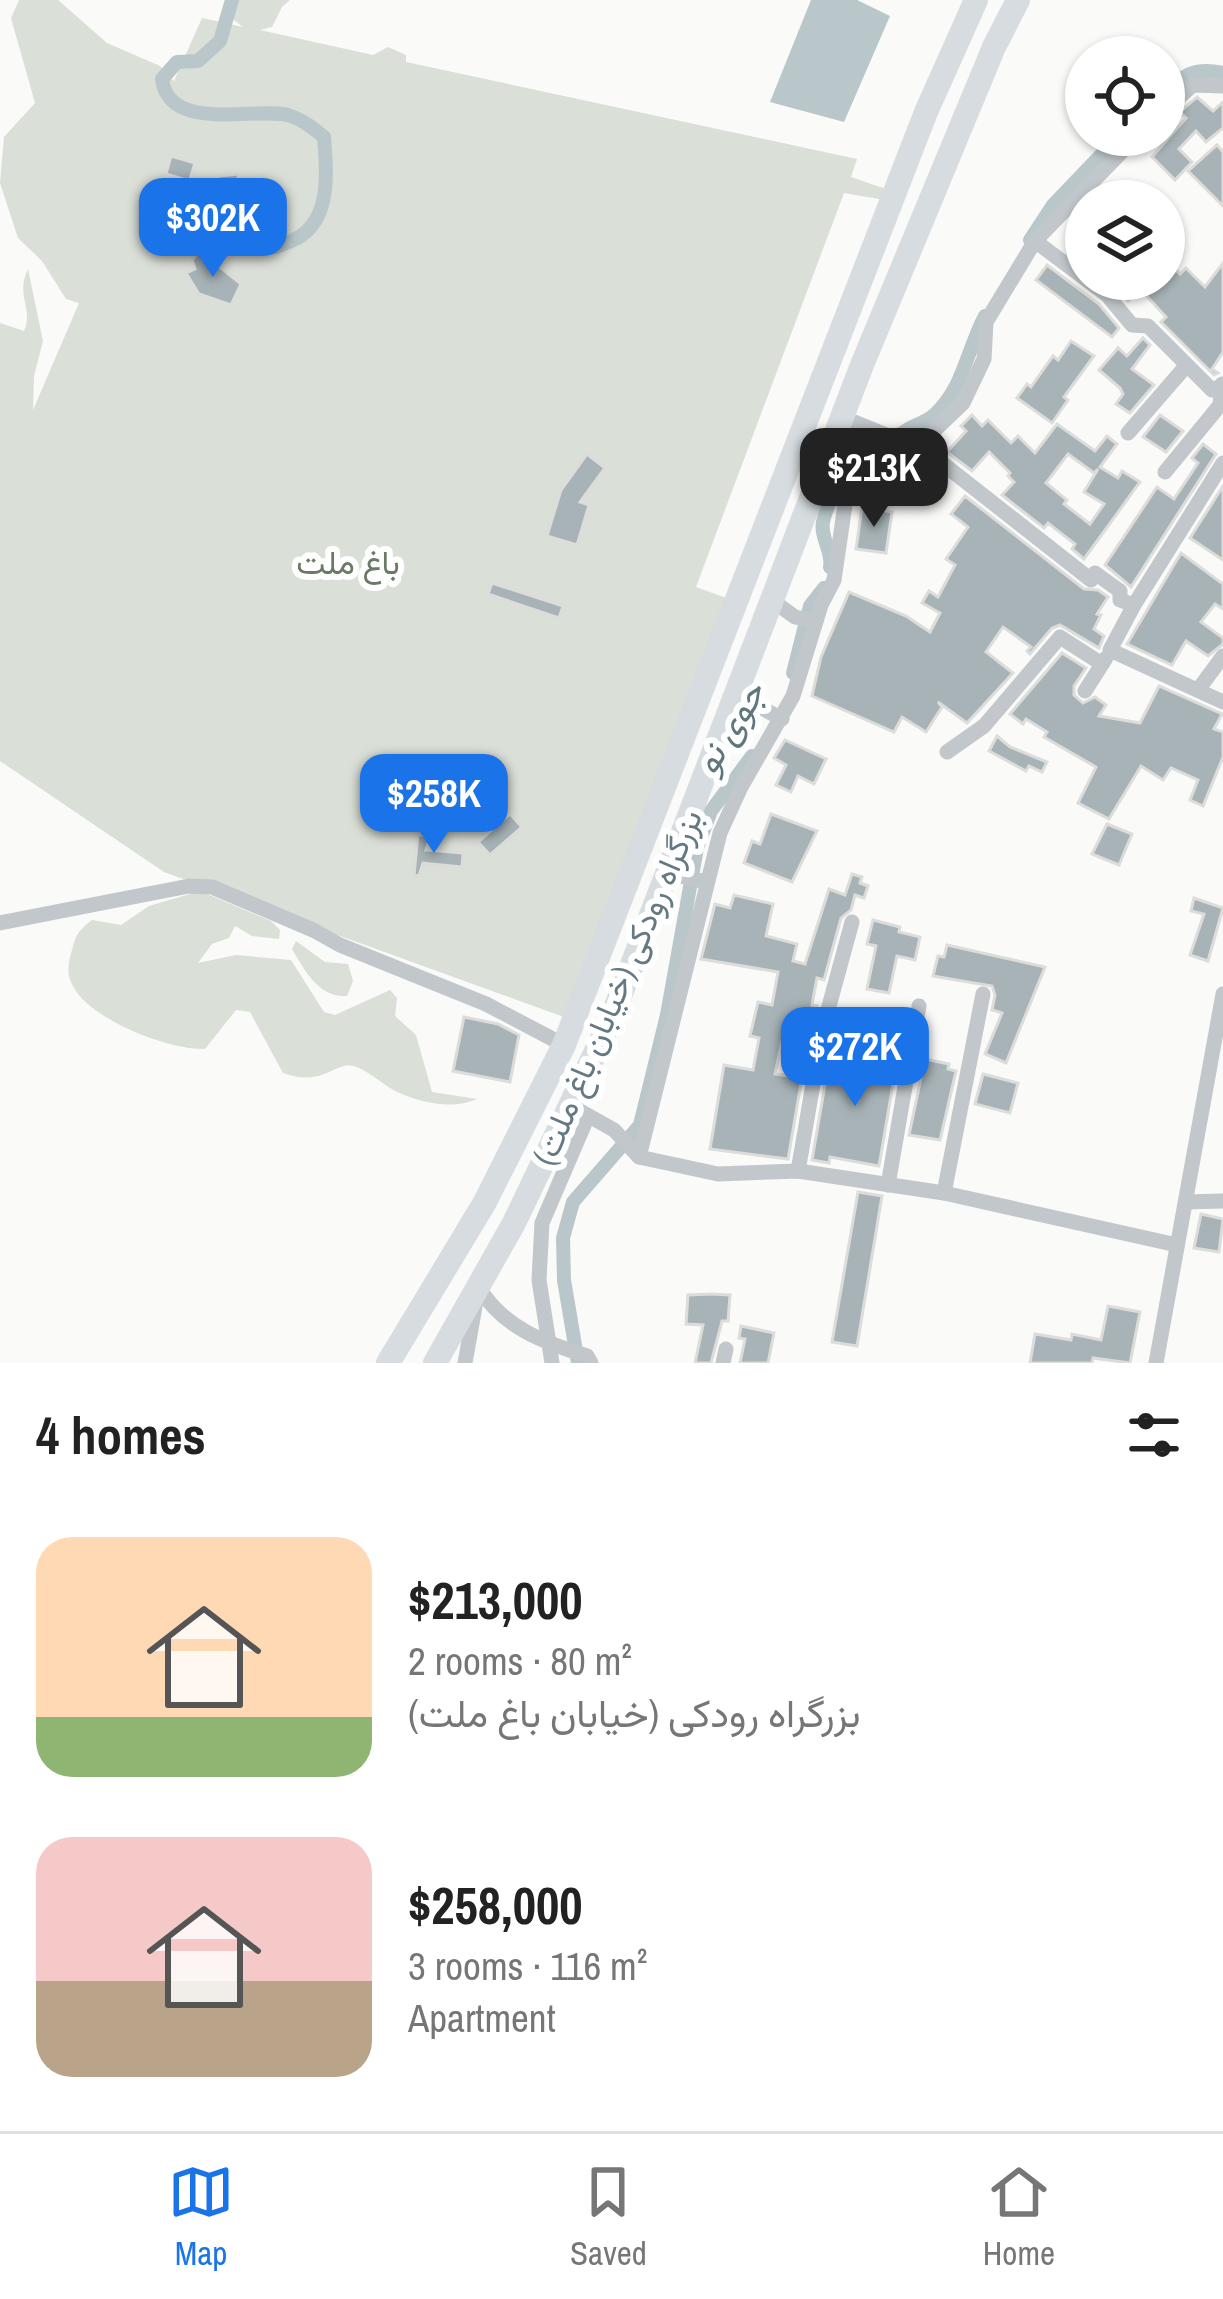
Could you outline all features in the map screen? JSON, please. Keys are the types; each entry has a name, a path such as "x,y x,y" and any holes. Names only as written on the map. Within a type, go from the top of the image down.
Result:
{"highway":[{"name":"بزرگراه رودکی (خیابان باغ ملت)","path":"388,1363 485,1202 564,1046 926,112 976,0"},
{"name":"بزرگراه رودکی (خیابان باغ ملت)","path":"435,1363 581,1111 688,878 738,695 842,417 994,47 1018,0"}],"street":[{"path":"1185,92 1193,85 1223,86"},
{"path":"633,1151 688,878 720,833 776,715 794,696 806,619 834,580 846,498 860,478 912,445 963,403 984,359 986,322 1035,241 1118,156"},
{"path":"1035,241 1107,295 1132,325 1148,326 1212,391 1223,385"},
{"path":"1128,433 1186,366"},
{"path":"1165,472 1220,405 1223,385"},
{"path":"842,417 912,445 1091,580 1095,574 1120,591 1120,599 1134,604"},
{"path":"1085,691 1223,463"},
{"path":"773,601 806,619"},
{"path":"947,752 984,726 1060,637 1223,703"},
{"path":"1198,690 1223,656"},
{"path":"738,695 776,715"},
{"path":"0,923 189,886 212,887 486,1004 564,1046"},
{"path":"798,1171 822,1032 852,922"},
{"path":"944,1193 983,994"},
{"path":"1156,1363 1223,994"},
{"path":"888,1185 919,1006"},
{"path":"552,1363 539,1280 542,1223 581,1111 614,1130 633,1151 718,1174 798,1171 944,1193 1177,1245"},
{"path":"1186,1202 1223,1201"},
{"path":"478,1288 493,1311 512,1326 589,1361"},
{"path":"465,1363 478,1288"}],"green space":[{"name":"باغ ملت","path":"19,0 58,0 107,43 160,66 174,81 202,18 243,27 229,16 232,0 290,0 272,27 260,30 373,55 388,47 406,55 406,62 857,159 851,177 888,194 879,199 844,193 696,587 732,600 564,1017 164,872 0,761 0,323 24,331 23,287 28,269 43,341 34,376 33,410 79,303 66,299 42,261 18,238 0,183 4,137 35,103 11,18"},
{"path":"200,891 271,921 280,930 279,939 252,936 235,926 229,938 212,944 198,963 236,955 291,960 324,1012 335,1015 390,990 397,998 395,1016 416,1035 432,1092 477,1099 457,1104 426,1102 347,1065 318,1076 283,1073 250,1012 236,1010 205,1049 190,1048 132,1031 82,999 68,968 75,940 84,927 92,920 121,925 149,906"},
{"path":"296,941 325,962 348,964 353,981 347,996 328,993 314,982 292,949"}],"shaded area":[{"path":"811,0 857,0 890,16 844,122 770,102"}],"building":[{"path":"1197,97 1213,111 1223,102 1223,128 1206,142 1196,131 1185,143 1185,108"},
{"path":"1217,145 1223,152 1223,206 1188,171"},
{"path":"1185,155 1192,162 1175,180 1152,157"},
{"path":"171,156 195,163 177,222 159,202 183,179 166,174"},
{"path":"239,174 229,221 221,202 203,199 210,181"},
{"path":"200,251 241,284 231,305 199,294 186,273 195,269 192,260"},
{"path":"1223,263 1223,352 1212,369 1218,373 1214,375 1161,322 1166,317 1150,300 1185,300 1186,268 1205,287"},
{"path":"1047,265 1065,278 1065,300 1094,300 1119,328 1112,337 1036,280"},
{"path":"1143,338 1150,345 1132,369 1154,385 1130,413 1116,404 1123,394 1120,388 1099,370 1118,348 1127,356"},
{"path":"1071,341 1094,356 1064,397 1068,400 1052,423 1017,398 1053,356 1058,360"},
{"path":"972,415 982,426 988,420 1011,443 1018,436 1035,453 1057,424 1095,451 1107,436 1117,444 1100,467 1118,478 1122,471 1140,482 1084,559 1072,549 1075,544 1048,523 1044,528 1002,495 1014,482 989,452 972,471 947,452 966,431 961,426","holes":["1068,454 1094,473 1098,469 1084,492 1104,504 1090,524 1046,483"]},
{"path":"1160,415 1183,431 1166,452 1143,437"},
{"path":"1203,444 1216,454 1131,587 1105,565 1157,487 1174,499 1198,463 1192,458"},
{"path":"587,454 605,468 580,502 589,505 577,545 547,536 561,490"},
{"path":"1223,486 1223,560 1190,538"},
{"path":"965,496 1084,589 1108,597 1094,629 1104,636 1099,648 1060,625 1030,654 1031,647 1003,627 986,652 1013,673 967,723 938,702 942,707 926,732 902,717 894,732 812,696 821,657 849,592 906,616 930,632 940,613 922,603 929,591 938,597 955,565 946,559 968,527 951,514"},
{"path":"862,507 892,512 886,553 856,549"},
{"path":"1181,553 1223,584 1223,609 1215,604 1201,622 1223,638 1223,644 1208,656 1186,641 1172,665 1127,644"},
{"path":"492,583 563,606 559,618 488,594"},
{"path":"1062,653 1086,668 1074,686 1074,695 1083,703 1095,697 1106,705 1099,716 1140,723 1159,686 1222,714 1214,729 1223,732 1223,757 1203,806 1190,800 1198,780 1171,768 1163,780 1141,766 1109,819 1078,803 1096,767 1044,737 1047,732 1026,719 1023,724 1010,714"},
{"path":"997,736 1010,747 1047,762 1042,772 1029,766 1026,771 989,751"},
{"path":"785,740 826,759 814,784 798,776 791,792 776,785 786,765 774,758"},
{"path":"510,814 522,827 490,855 478,842"},
{"path":"771,814 817,831 792,882 744,863 752,841 760,844"},
{"path":"1107,824 1132,834 1119,865 1092,854"},
{"path":"418,834 430,837 426,850 463,853 462,867 423,863 419,876 414,875"},
{"path":"852,874 868,886 864,898 855,895 851,910 841,918 824,980 817,978 812,1005 817,1006 807,1046 782,1041 775,1074 802,1078 788,1159 710,1149 724,1065 753,1070 759,1038 750,1036 758,1002 772,1005 778,972 701,959 715,904 730,908 734,895 773,904 766,936 797,944 793,961 805,964 829,889 845,895"},
{"path":"1194,898 1223,908 1208,961 1190,955 1204,914 1191,911"},
{"path":"873,920 920,937 915,960 897,956 889,993 867,989 876,946 867,944"},
{"path":"947,945 1045,967 1006,1063 985,1054 1002,1013 992,1010 992,986 933,976 938,956 944,957"},
{"path":"464,1017 498,1024 519,1035 510,1082 453,1071"},
{"path":"848,1038 875,1044 870,1067 895,1072 879,1166 830,1157 829,1163 812,1160 826,1079 839,1081"},
{"path":"925,1059 949,1064 948,1069 956,1071 940,1140 909,1135"},
{"path":"983,1074 1018,1083 1010,1113 975,1104"},
{"path":"858,1192 882,1196 857,1346 832,1342"},
{"path":"1201,1214 1223,1219 1219,1252 1194,1248"},
{"path":"688,1295 730,1295 728,1321 722,1321 711,1363 695,1363 703,1325 686,1324"},
{"path":"1108,1306 1140,1312 1130,1363 1093,1358 1092,1363 1030,1363 1035,1334 1101,1340"},
{"path":"741,1326 774,1333 768,1363 740,1363 745,1339 739,1338"}],"waterway":[{"path":"232,0 220,41 198,61 177,62 162,79 168,96 181,107 218,114 291,116 324,137 320,212 303,234 261,248"},
{"name":"جوی نو","path":"1185,77 1205,71 1223,73"},
{"name":"جوی نو","path":"1030,240 1053,205 1100,156"},
{"name":"جوی نو","path":"830,567 823,522 835,492 869,457 932,417 944,404 959,381 985,316"},
{"name":"جوی نو","path":"793,673 810,606 824,588"},
{"name":"جوی نو","path":"578,1363 564,1280 563,1238 573,1202 640,1125 667,1015 697,848 711,811 752,756"}]}
